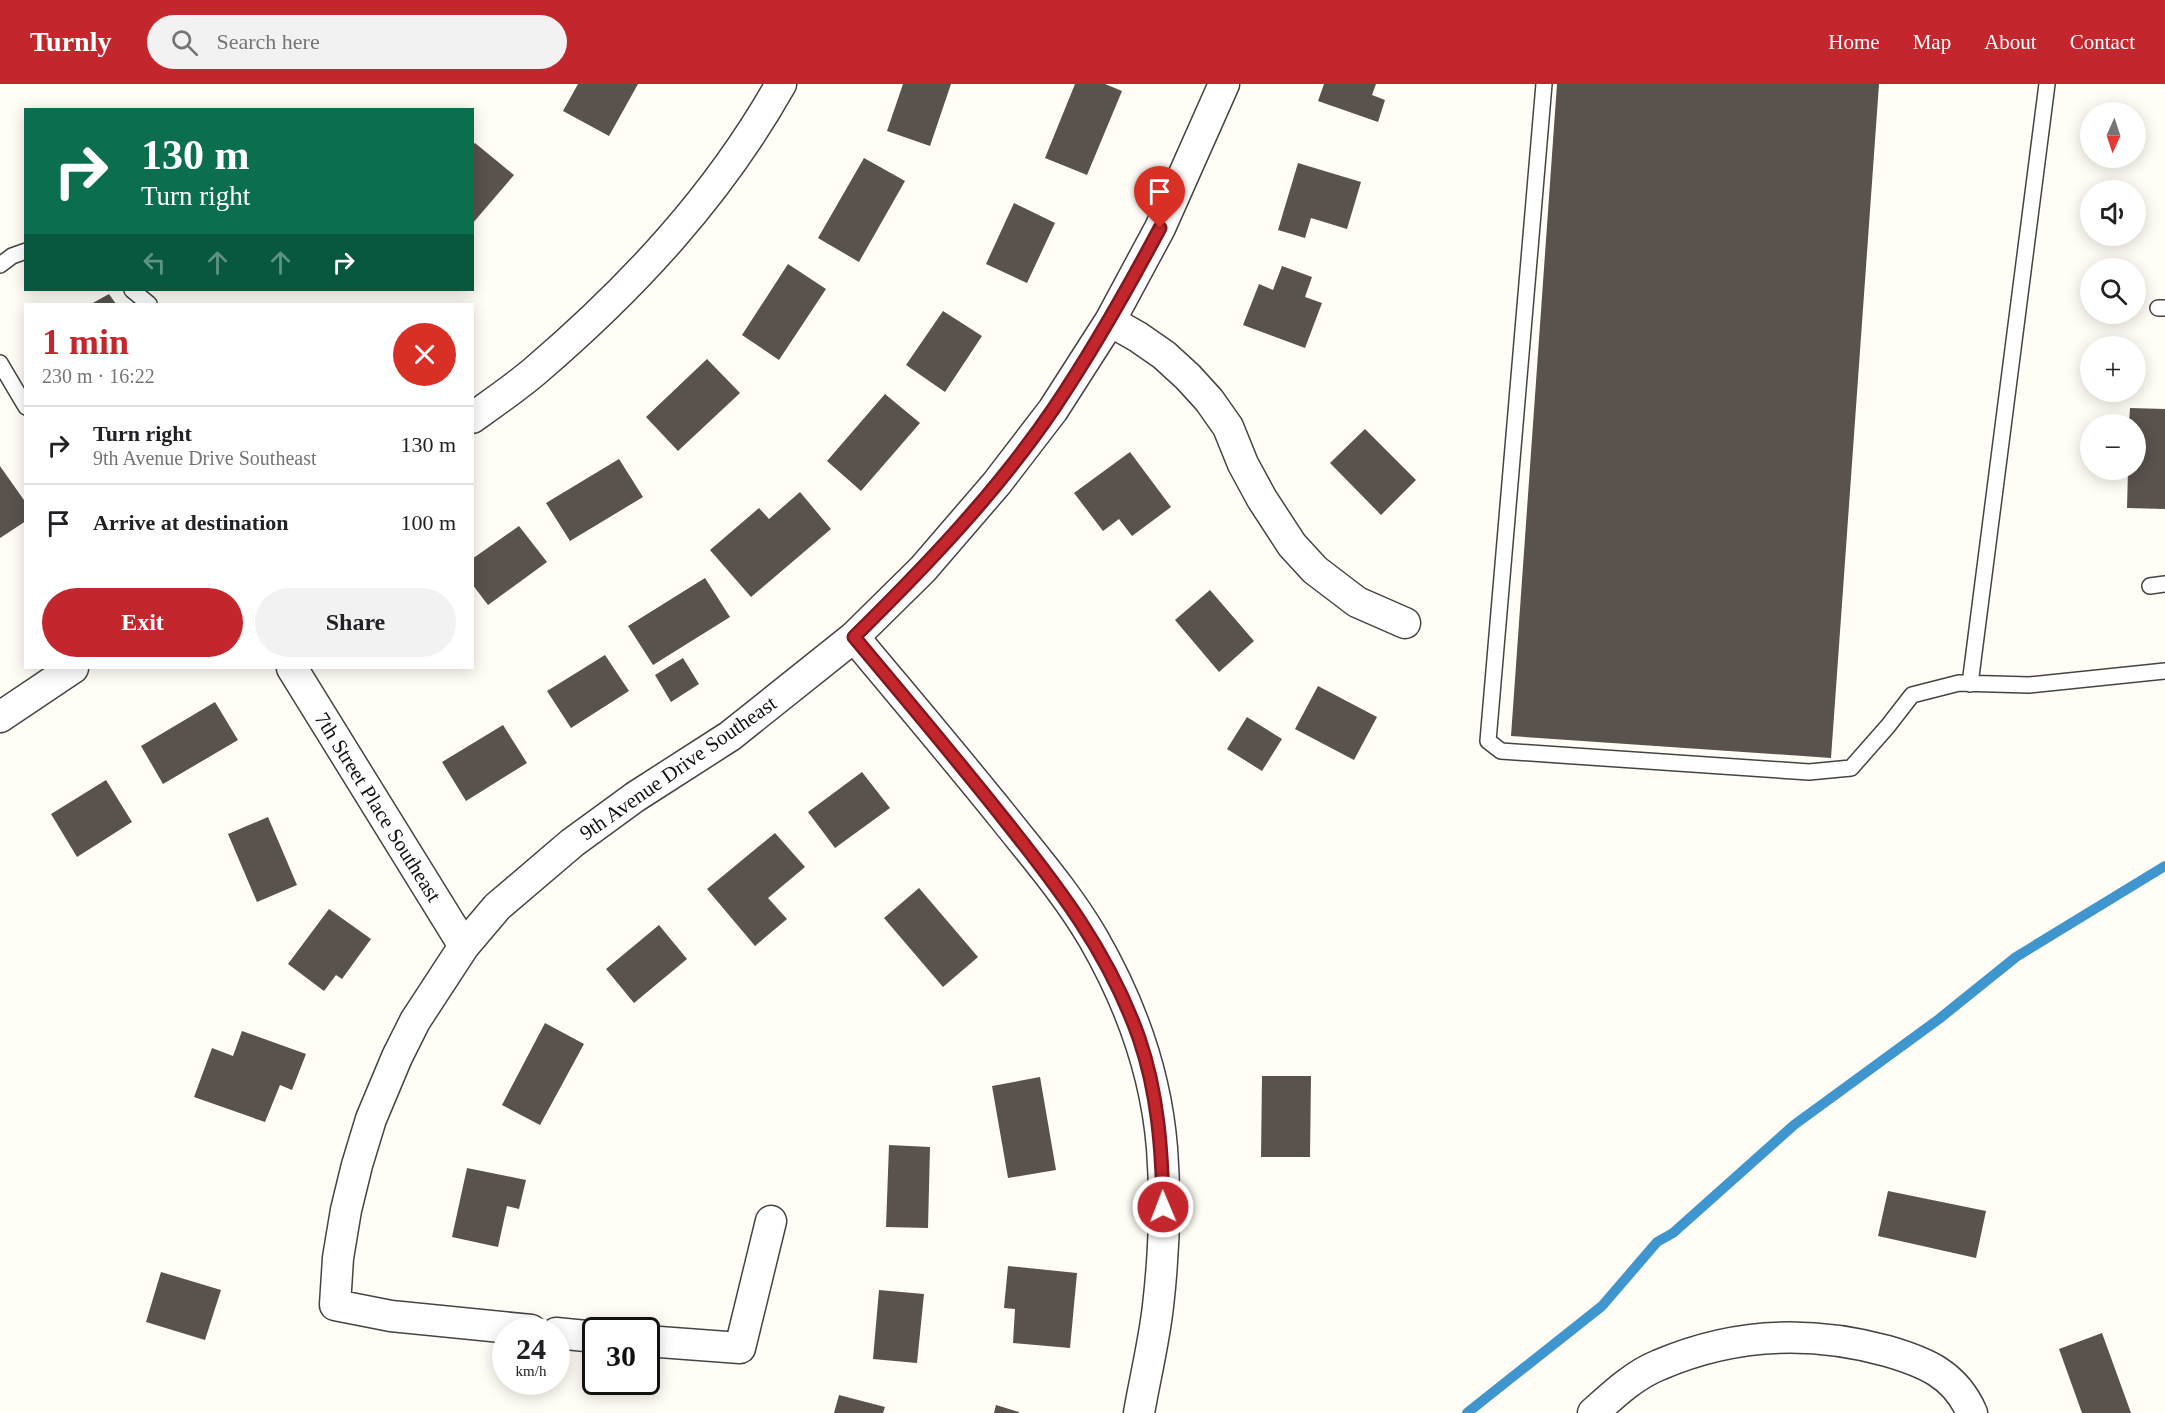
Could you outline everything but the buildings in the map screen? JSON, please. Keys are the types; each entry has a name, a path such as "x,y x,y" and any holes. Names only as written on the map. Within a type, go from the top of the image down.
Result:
{"street":[{"path":"474,417 533,373 626,288 682,227 733,161 757,127 781,84"},
{"name":"9th Avenue Drive Southeast","path":"492,1326 392,1316 334,1305 338,1257 357,1165 371,1119 415,1021 464,946 497,907 572,843 635,797 730,736 854,637 923,569 997,483 1053,410 1110,321 1160,228 1224,84"},
{"path":"1110,321 1164,355 1209,400 1228,427 1243,464 1262,499 1292,545 1315,570 1357,602 1405,623"},
{"path":"854,637 1061,890 1092,937 1119,987 1139,1038 1154,1093 1162,1147 1164,1227 1158,1307 1139,1413"},
{"path":"0,717 72,669"},
{"name":"7th Street Place Southeast","path":"293,669 464,946"},
{"path":"660,1342 740,1348 771,1221"},
{"path":"1593,1413 1620,1388 1657,1365 1705,1348 1755,1339 1806,1337 1856,1343 1931,1366 1952,1383 1972,1413"}],"lane":[{"path":"1544,84 1488,741 1501,751 1513,752 1809,772 1851,768 1912,695 1959,683 2029,685 2165,670"},
{"path":"1970,684 2047,84"},
{"path":"0,265 12,256 24,252"},
{"path":"133,291 148,303"},
{"path":"0,363 24,404"}],"waterway":[{"path":"1467,1413 1602,1306 1657,1242 1673,1233 1794,1125 1939,1019 2016,957 2165,866"}],"route":[{"path":"1160,228 1110,321 1053,410 997,483 923,569 854,637 1061,890 1092,937 1119,987 1139,1038 1154,1093 1162,1147 1163,1207"}]}
